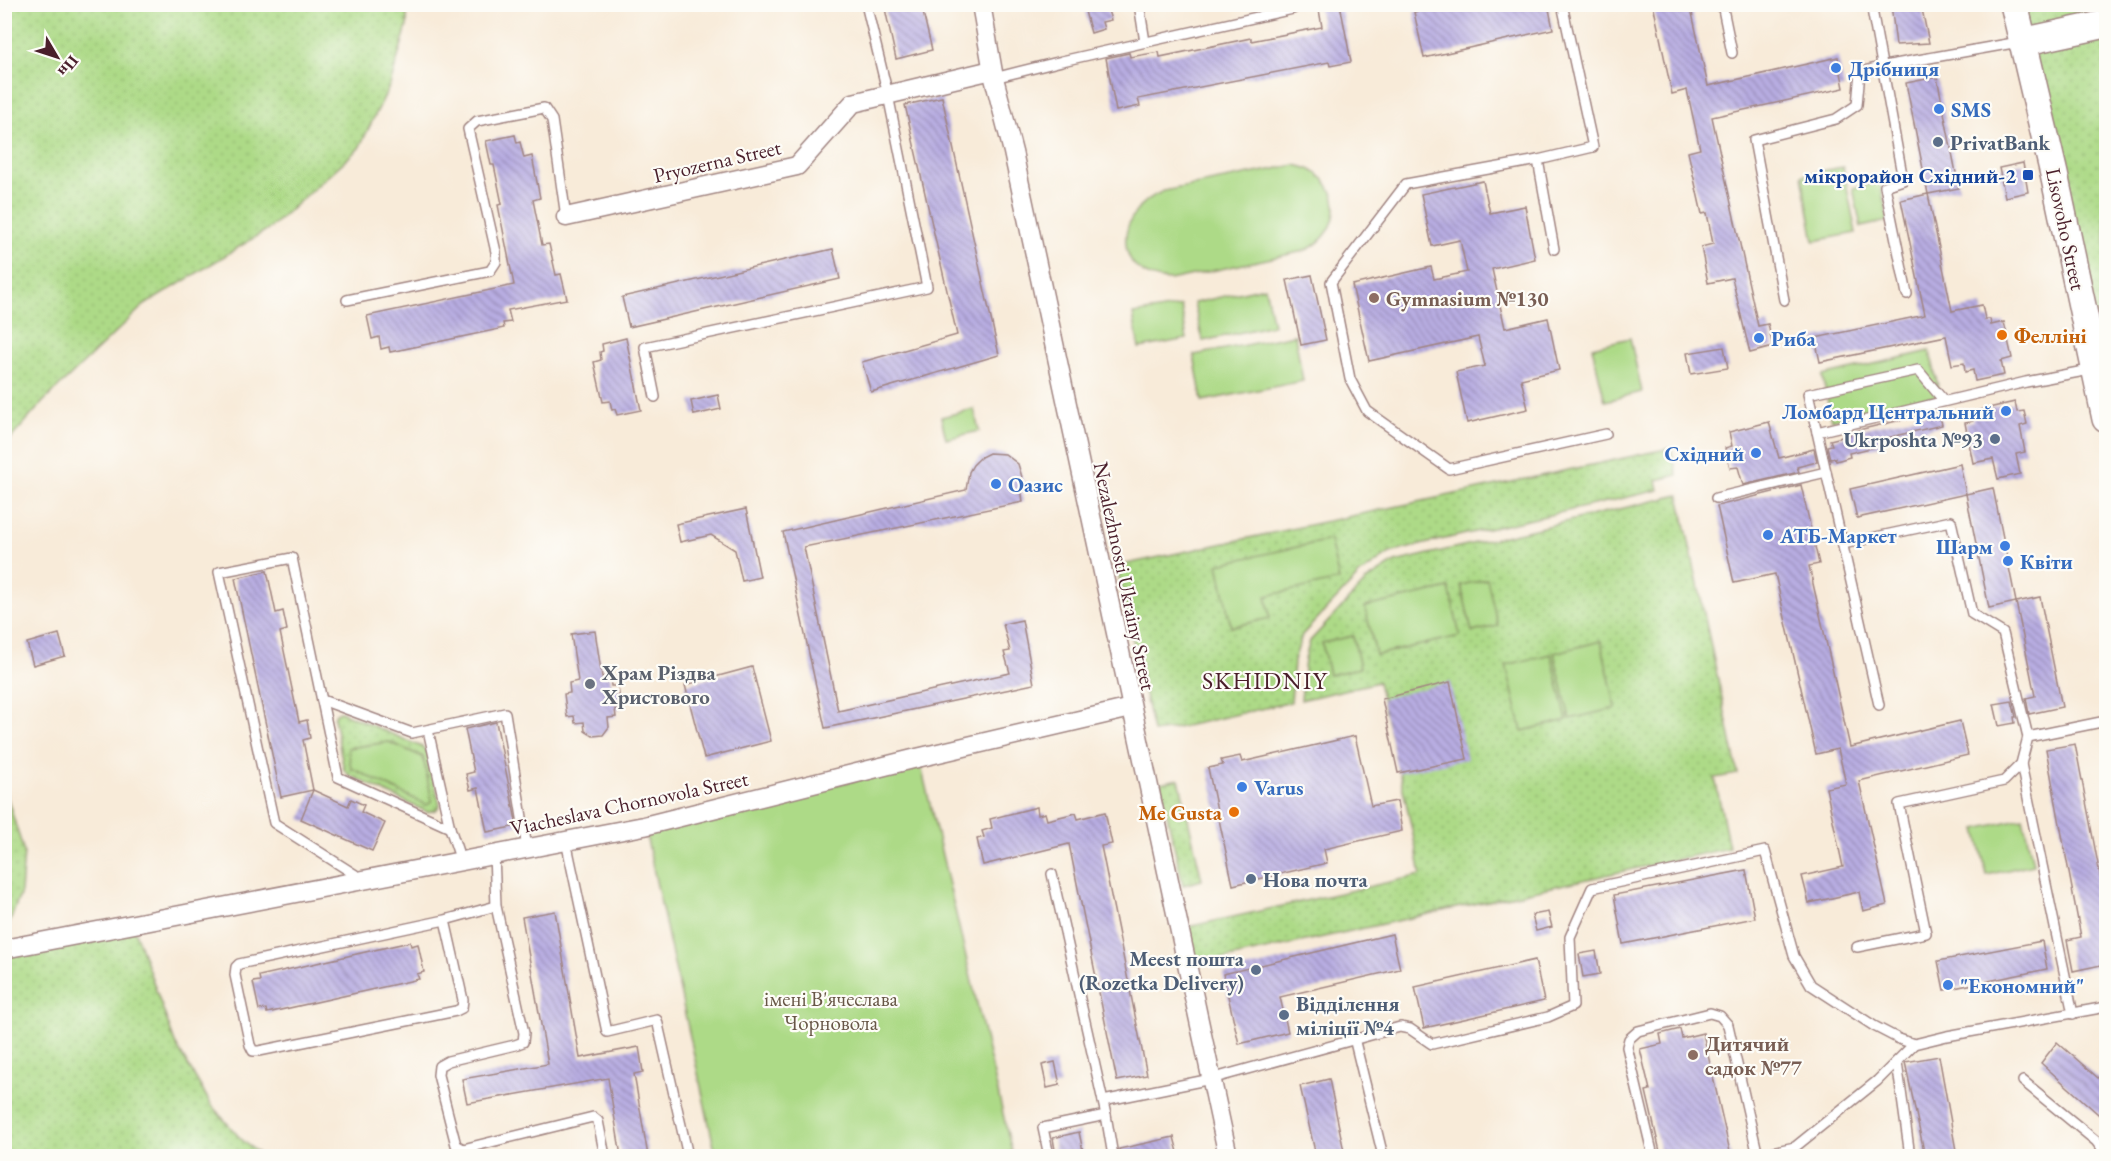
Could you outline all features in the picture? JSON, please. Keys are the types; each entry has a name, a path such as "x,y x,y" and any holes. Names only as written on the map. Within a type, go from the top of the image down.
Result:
{"street":[{"name":"Nezalezhnosti Ukrainy Street","path":"981,4 993,74 1013,152 1228,1156"},
{"name":"Lisovoho Street","path":"2014,4 2097,369 2106,419"},
{"path":"2022,42 2106,24"},
{"name":"Pryozerna Street","path":"566,217 797,166 853,103 993,74"},
{"name":"Viacheslava Chornovola Street","path":"4,949 644,826 928,755 1131,708"}],"lane":[{"path":"655,397 645,347 927,287 888,95 866,4"},
{"path":"1138,4 1145,42"},
{"path":"993,74 1293,9 1296,4"},
{"path":"1562,4 1593,147 1538,160 1406,184 1331,282 1350,379 1367,411 1449,469 1606,434"},
{"path":"1722,4 1732,53"},
{"path":"1872,4 1903,180 1885,186 1907,294"},
{"path":"1784,300 1754,140 1836,119 1857,105 1860,72 2022,42"},
{"path":"346,300 490,271 496,262 496,252 468,129 477,121 544,108 552,120 566,217"},
{"path":"1538,160 1554,249"},
{"path":"1817,432 2026,382 2097,369"},
{"path":"1879,705 1808,394 1918,370 1944,401"},
{"path":"1716,498 1826,472"},
{"path":"1843,544 1951,521 1972,614 2003,633 2028,737 2021,764 2073,1014"},
{"path":"363,879 274,823 219,572 292,558 338,777 450,828"},
{"path":"322,700 412,733 505,713 527,848"},
{"path":"2028,737 2106,721"},
{"path":"428,730 450,828 462,861"},
{"path":"1857,947 1926,933 1899,804 2004,781 2021,764"},
{"path":"566,841 608,1032 657,1020 688,1156"},
{"path":"1103,1101 1211,1079 1400,1027 1410,1029 1432,1044 1548,1017 1573,1006 1570,937 1592,888 1765,851 1794,956 1811,985 1874,1026 1914,1044"},
{"path":"494,854 496,906 524,1033 523,1042 515,1046 448,1061 439,1066 438,1074 456,1145 463,1149 593,1117 598,1121 605,1156"},
{"path":"1052,874 1103,1101 1113,1156"},
{"path":"445,920 463,1000 462,1008 252,1051 235,975 236,967 445,920 496,906"},
{"path":"1653,1156 1627,1047 1629,1039 1638,1031 1710,1013 1720,1016 1728,1025 1758,1156 1795,1147 1835,1116 1897,1062 1914,1044 2106,1007"},
{"path":"1354,1038 1383,1156"},
{"path":"1897,1062 1910,1156"},
{"path":"2023,1081 2096,1141 2106,1154"},
{"path":"1049,1156 1043,1128 1106,1115"}],"green space":[{"path":"5,4 407,5 407,26 390,85 359,148 270,228 143,306 43,402 5,445"},
{"path":"2014,5 2106,5 2106,419"},
{"path":"1295,165 1311,170 1323,179 1331,190 1335,204 1334,217 1329,230 1319,242 1304,251 1170,280 1151,276 1137,268 1129,256 1126,242 1128,227 1135,213 1147,200 1164,191"},
{"path":"1843,167 1856,233 1814,241 1802,175"},
{"path":"1880,182 1888,221 1861,227 1853,188"},
{"path":"1265,287 1273,325 1203,341 1194,303"},
{"path":"1181,306 1187,339 1139,348 1133,314"},
{"path":"1295,335 1303,381 1202,401 1194,355"},
{"path":"1630,338 1642,392 1605,401 1592,347"},
{"path":"1930,351 1940,395 1832,420 1822,376"},
{"path":"974,409 979,431 946,439 941,417"},
{"path":"1671,448 1677,475 1657,480 1659,490 1390,553 1359,575 1302,635 1294,661 1291,702 1153,732 1117,566"},
{"path":"1679,495 1738,774 1715,778 1729,848 1192,966 1183,928 1421,875 1378,682 1301,700 1305,659 1310,641 1367,580 1395,562"},
{"path":"1330,540 1339,580 1266,596 1270,618 1231,627 1218,564"},
{"path":"1487,579 1498,626 1472,632 1461,585"},
{"path":"1449,588 1460,636 1376,655 1365,607"},
{"path":"1353,636 1360,668 1329,675 1322,643"},
{"path":"1601,641 1616,708 1570,719 1554,653"},
{"path":"1551,654 1567,720 1522,731 1506,665"},
{"path":"341,712 422,747 428,753 440,805 436,810 427,812 349,775 344,770 334,718 336,713","holes":["389,742 423,757 348,748"]},
{"path":"389,742 423,757 432,801 427,805 351,768 348,748"},
{"name":"імені В'ячеслава Чорновола","path":"921,766 1012,1152 990,1156 716,1156 644,826"},
{"path":"1179,779 1202,880 1183,885 1160,783"},
{"path":"4,787 24,852 21,892 5,935"},
{"path":"2023,818 2033,864 1987,875 1976,829"},
{"path":"132,923 175,1043 212,1106 240,1138 261,1156 5,1156 5,949"}],"building":[{"path":"884,4 921,4 932,50 896,59"},
{"path":"1083,4 1106,4 1111,20 1102,22 1104,29 1091,33"},
{"path":"1318,4 1340,4 1351,62 1330,66 1329,62 1138,99 1140,106 1116,111 1106,58 1129,53 1130,57 1159,52 1160,57 1251,38 1251,41 1322,27"},
{"path":"1447,4 1548,4 1553,29 1424,58 1414,12"},
{"path":"1653,4 1690,4 1708,86 1838,57 1844,88 1712,117 1758,326 1768,324 1773,347 1750,353 1732,278 1708,283 1701,247 1713,244 1707,213 1702,214 1688,152 1700,149 1687,90 1672,94"},
{"path":"1891,4 1921,4 1929,43 1896,45"},
{"path":"1937,77 1959,188 1928,194 1906,83"},
{"path":"942,97 999,355 871,392 862,362 957,335 905,105"},
{"path":"515,135 517,143 520,142 524,158 532,156 540,198 533,200 542,245 549,244 556,275 561,274 567,299 508,310 511,322 503,323 504,328 390,352 389,347 381,349 379,337 372,339 367,316 514,285 498,205 502,204 494,165 491,165 486,141"},
{"path":"2023,163 2028,192 2005,197 1999,168"},
{"path":"1483,181 1490,213 1525,206 1535,259 1492,269 1505,328 1548,318 1559,370 1521,379 1528,409 1467,423 1456,372 1485,366 1478,337 1369,361 1352,285 1431,267 1434,279 1467,272 1460,240 1432,246 1421,194"},
{"path":"1928,194 1952,311 1982,305 1985,319 1990,319 1991,325 2004,322 2012,358 2001,361 2004,375 1975,381 1973,370 1965,372 1964,363 1952,365 1946,336 1820,362 1815,338 1925,315 1901,200"},
{"path":"833,249 840,279 629,327 622,297"},
{"path":"1312,275 1326,340 1301,345 1287,280"},
{"path":"626,338 641,410 617,415 615,409 612,410 610,401 603,402 594,362 601,360 602,344"},
{"path":"1724,347 1728,368 1691,374 1687,353"},
{"path":"718,395 721,409 694,415 691,401"},
{"name":"Ukrposhta №93","path":"2015,402 2017,412 2024,411 2027,424 2020,426 2025,452 2016,454 2020,474 1998,479 1993,459 1973,463 1965,423 1973,421 1971,412"},
{"path":"1939,411 1942,425 1882,439 1884,445 1849,453 1850,457 1836,461 1835,458 1830,459 1827,446 1832,445 1830,440 1850,435 1850,432"},
{"name":"Східний","path":"1769,422 1779,458 1814,449 1817,462 1797,467 1799,472 1743,485 1738,467 1730,468 1725,448 1732,446 1729,432"},
{"path":"989,453 1005,454 1018,464 1025,487 1021,488 1023,502 804,547 838,711 1010,673 1004,652 1010,651 1003,624 1022,620 1034,684 825,728 783,532 966,490 969,472 973,465"},
{"path":"1960,464 1966,494 1857,518 1850,489"},
{"path":"1801,485 1819,564 1809,566 1850,747 1960,721 1968,755 1859,781 1887,905 1863,911 1859,892 1809,903 1802,876 1843,867 1826,788 1846,784 1838,749 1816,754 1775,574 1734,583 1717,506"},
{"path":"1993,488 2016,602 1989,608 1966,494"},
{"path":"746,509 760,577 742,581 735,550 711,535 680,542 676,524"},
{"path":"267,571 276,613 283,611 287,630 280,632 299,722 307,720 310,738 303,740 313,790 281,797 235,578"},
{"path":"2040,597 2062,707 2029,714 2026,698 2035,696 2016,602"},
{"name":"Храм Різдва Христового","path":"595,631 602,677 610,676 611,686 618,686 621,709 615,709 616,717 608,718 609,727 603,735 593,736 585,731 584,722 575,723 574,716 567,717 564,694 570,693 569,683 578,681 571,634"},
{"path":"59,634 65,656 33,665 27,643"},
{"path":"752,667 771,741 704,758 685,685"},
{"path":"1450,682 1467,759 1398,773 1382,699"},
{"path":"2012,701 2016,717 2014,717 2015,723 1999,726 1994,704"},
{"path":"496,722 517,826 487,832 478,788 470,790 466,774 474,772 465,729"},
{"path":"1355,736 1371,806 1397,801 1402,831 1324,849 1327,863 1233,885 1208,768 1223,765 1221,760 1240,756 1242,762"},
{"path":"2075,744 2106,906 2106,964 2073,971 2067,940 2081,937 2046,749"},
{"path":"313,790 348,806 351,799 364,805 361,812 385,823 372,851 301,819"},
{"path":"1037,807 1038,815 1045,813 1047,820 1076,813 1078,819 1105,812 1112,844 1101,846 1147,1075 1117,1081 1069,844 983,865 977,839 984,837 982,831 992,828 990,819"},
{"path":"1746,870 1755,918 1623,944 1614,895"},
{"path":"555,911 580,1058 639,1047 643,1072 634,1074 648,1156 621,1156 608,1078 467,1103 462,1079 548,1064 522,917"},
{"path":"1548,912 1552,927 1536,931 1532,915"},
{"path":"1392,934 1400,969 1280,997 1288,1032 1239,1044 1223,974"},
{"path":"2042,941 2047,969 1944,990 1938,961"},
{"path":"410,942 411,946 418,944 424,972 417,974 419,979 267,1013 266,1009 259,1010 253,982 260,981 259,976"},
{"path":"1596,951 1600,974 1583,977 1579,954"},
{"path":"1535,960 1544,1001 1424,1028 1415,987"},
{"path":"1680,1029 1682,1038 1703,1033 1731,1156 1661,1156 1646,1091 1650,1090 1640,1049 1662,1044 1660,1034"},
{"path":"2057,1042 2106,1085 2106,1121 2041,1063"},
{"path":"1939,1056 1957,1156 1925,1156 1905,1062"},
{"path":"1055,1062 1060,1085 1047,1088 1042,1065"},
{"path":"1329,1079 1345,1156 1316,1156 1300,1086"},
{"path":"1079,1132 1084,1156 1056,1156 1053,1138"},
{"path":"1174,1137 1179,1156 1120,1156 1119,1149"}],"place":[{"name":"Дрібниця","path":"1836,68"},
{"name":"SMS","path":"1939,109"},
{"name":"PrivatBank","path":"1938,142"},
{"name":"мікрорайон Східний-2","path":"2028,175"},
{"name":"Gymnasium №130","path":"1374,298"},
{"name":"Фелліні","path":"2002,335"},
{"name":"Риба","path":"1759,338"},
{"name":"Ломбард Центральний","path":"2006,411"},
{"name":"Ukrposhta №93","path":"1995,439"},
{"name":"Східний","path":"1756,453"},
{"name":"Оазис","path":"996,484"},
{"name":"АТБ-Маркет","path":"1768,535"},
{"name":"Шарм","path":"2005,546"},
{"name":"Квіти","path":"2008,561"},
{"name":"Храм Різдва Христового","path":"590,684"},
{"name":"Varus","path":"1242,787"},
{"name":"Me Gusta","path":"1234,812"},
{"name":"Нова почта","path":"1251,879"},
{"name":"Meest пошта (Rozetka Delivery)","path":"1256,970"},
{"name":"\"Економний\"","path":"1948,985"},
{"name":"Відділення міліції №4","path":"1284,1015"},
{"name":"Дитячий садок №77","path":"1693,1055"}],"district":[{"name":"SKHIDNIY","path":"1265,680"}]}
